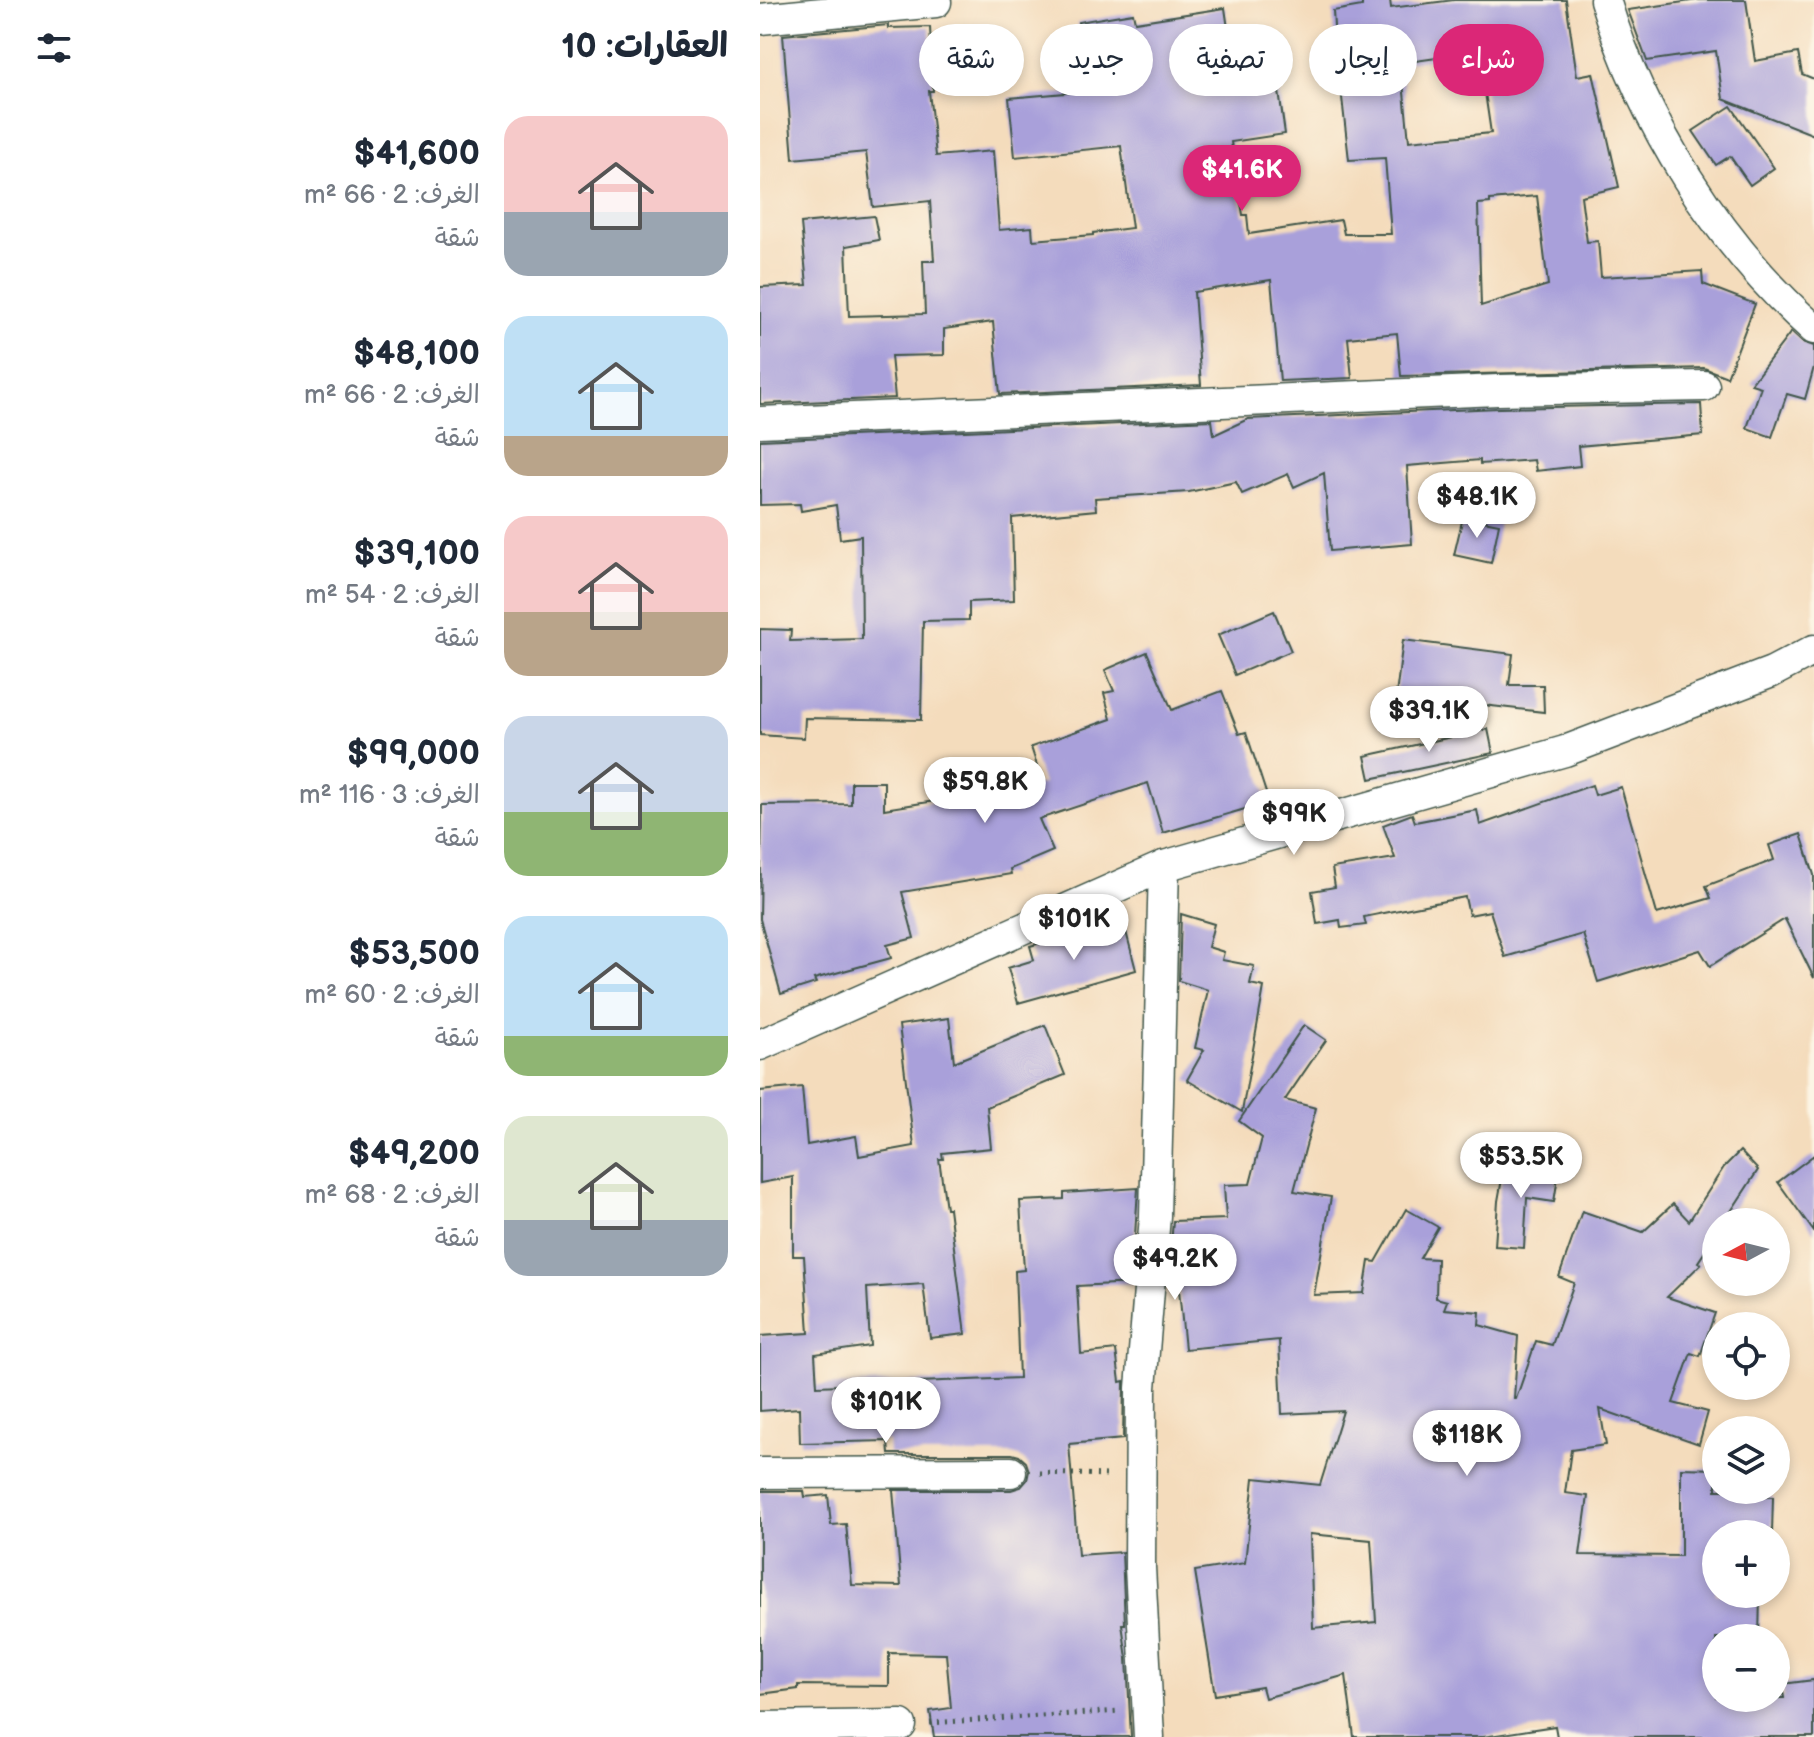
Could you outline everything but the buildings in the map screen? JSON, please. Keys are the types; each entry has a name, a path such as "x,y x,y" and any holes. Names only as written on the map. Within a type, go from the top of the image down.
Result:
{"street":[{"path":"1605,0 1617,38 1657,128 1717,220 1787,305 1814,329"},
{"path":"760,19 936,2"},
{"path":"760,422 1498,390 1704,386"},
{"path":"760,1045 1164,866 1565,751 1772,672 1814,650"},
{"path":"1772,672 1814,662"},
{"path":"1149,1723 1140,1567 1141,1388 1155,1216 1164,866"},
{"path":"760,1473 1011,1472"},
{"path":"760,1727 901,1725"}],"path":[{"path":"1011,1472 1140,1476"},
{"path":"901,1725 1149,1723"}]}
